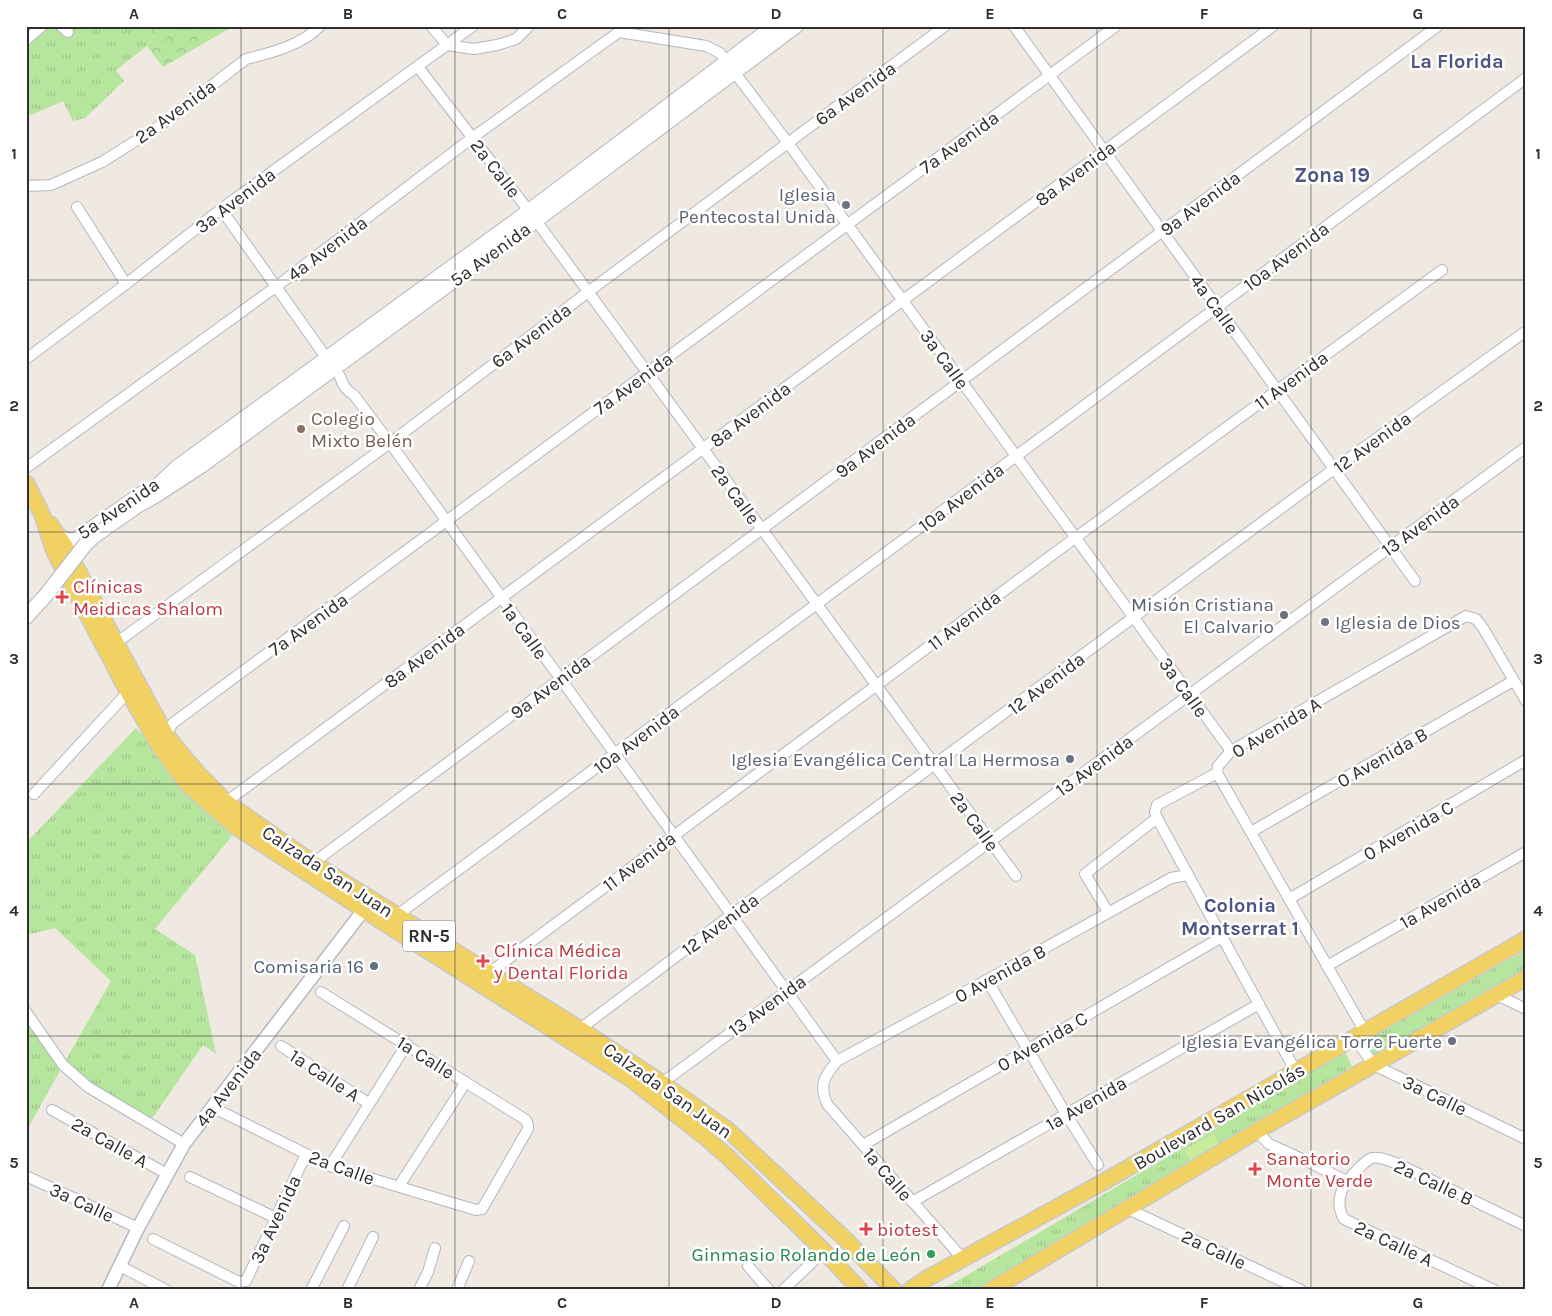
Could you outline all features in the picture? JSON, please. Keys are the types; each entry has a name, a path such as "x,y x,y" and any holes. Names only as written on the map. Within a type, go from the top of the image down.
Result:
{"main road":[{"name":"5a Avenida","path":"731,66 774,26"},
{"name":"5a Avenida","path":"59,536 67,540 75,540 180,474 334,368 731,66 796,26"},
{"name":"5a Avenida","path":"26,617 89,541 139,504 156,496 180,474"},
{"name":"5a Avenida","path":"77,567 82,554 88,546 180,474"},
{"name":"Calzada San Juan","path":"26,483 42,514 54,551 128,692 163,741 226,802 368,905"},
{"name":"Calzada San Juan","path":"42,514 59,536 77,567 163,741 188,784 233,825 368,905 576,1036 662,1082 728,1130 845,1239 894,1290"},
{"name":"Calzada San Juan","path":"394,922 419,930 489,973 576,1036 705,1137 824,1251 860,1290"},
{"name":"Boulevard San Nicolás","path":"910,1290 927,1284 963,1259 1105,1181 1526,939"},
{"name":"Boulevard San Nicolás","path":"991,1290 1256,1131 1526,978"},
{"path":"671,1111 682,1108 696,1114 713,1128 728,1130"}],"street":[{"path":"26,40 42,26"},
{"name":"2a Avenida","path":"26,186 51,185 102,162 158,127 246,59 298,42 320,26"},
{"path":"431,26 447,45 474,49 516,39 529,26"},
{"path":"447,45 473,26"},
{"name":"6a Avenida","path":"116,644 390,443 588,292 945,26"},
{"name":"4a Calle","path":"1014,26 1415,581"},
{"name":"7a Avenida","path":"163,741 173,723 1116,26"},
{"name":"8a Avenida","path":"226,802 1273,26"},
{"name":"9a Avenida","path":"312,863 1438,26"},
{"name":"3a Calle","path":"623,29 706,46 720,53 731,66 1231,751"},
{"name":"4a Avenida","path":"26,468 277,286 472,138 623,29"},
{"name":"3a Avenida","path":"26,359 126,284 221,209 447,45"},
{"name":"2a Calle","path":"418,67 532,216 1016,876"},
{"name":"10a Avenida","path":"394,922 816,604 1526,78"},
{"path":"77,207 126,284"},
{"name":"1a Calle","path":"221,209 334,368 342,385 354,395 390,443 836,1061 822,1084 827,1104 963,1259"},
{"name":"11 Avenida","path":"489,973 1075,538 1442,270"},
{"name":"12 Avenida","path":"576,1036 732,915 934,765 1334,469 1526,331"},
{"name":"13 Avenida","path":"662,1082 1526,447"},
{"name":"0 Avenida A","path":"1108,912 1085,874 1157,818 1155,812 1157,805 1217,773 1218,766 1231,751 1466,616 1476,619 1483,628 1513,681"},
{"path":"1513,681 1526,701"},
{"name":"0 Avenida B","path":"1251,832 1513,681"},
{"path":"34,794 128,692"},
{"name":"0 Avenida C","path":"1289,899 1526,760"},
{"name":"3a Calle","path":"1217,773 1327,966 1374,1065 1526,1139"},
{"path":"1157,818 1296,1072"},
{"name":"1a Avenida","path":"1327,966 1526,852"},
{"name":"0 Avenida B","path":"836,1061 1171,878 1188,875"},
{"name":"4a Avenida","path":"108,1290 138,1228 184,1144 368,905"},
{"name":"0 Avenida C","path":"863,1145 1222,937"},
{"path":"987,980 1098,1165"},
{"name":"1a Calle","path":"321,992 526,1120 528,1129 487,1201 479,1210"},
{"path":"1497,995 1526,1009"},
{"name":"1a Avenida","path":"912,1202 1259,1004"},
{"path":"26,1012 63,1065 88,1087 184,1144"},
{"path":"330,1166 407,1044"},
{"name":"1a Calle A","path":"281,1046 368,1103"},
{"path":"399,1186 466,1082"},
{"name":"2a Calle","path":"212,1107 330,1166 479,1210"},
{"name":"2a Calle A","path":"52,1110 167,1174"},
{"path":"1256,1131 1269,1144 1346,1181"},
{"name":"3a Avenida","path":"154,1239 243,1282 246,1281 306,1154"},
{"name":"2a Calle B","path":"1346,1181 1366,1161 1379,1158 1396,1163 1526,1226"},
{"name":"3a Calle","path":"26,1176 138,1228"},
{"path":"190,1177 276,1218"},
{"name":"2a Calle A","path":"1346,1181 1338,1203 1344,1219 1494,1290"},
{"name":"2a Calle","path":"1126,1208 1301,1290"},
{"path":"311,1290 344,1226"},
{"path":"347,1290 373,1237"},
{"path":"419,1290 428,1272 435,1248"},
{"path":"783,1290 824,1251"},
{"path":"457,1290 469,1261"},
{"path":"120,1266 166,1290"},
{"path":"748,1266 769,1290"}],"green space":[{"path":"26,26 159,26 147,46 116,70 124,81 85,118 73,121 63,101 26,117"},
{"path":"159,26 234,26 163,67 147,46"},
{"path":"136,728 181,775 232,836 155,929 195,955 216,1054 203,1045 149,1123 63,1065 111,981 55,928 26,935 26,843"},
{"path":"1526,950 1526,972 1367,1062 1356,1045"},
{"path":"26,1014 63,1065 28,1128 26,1127"},
{"path":"1345,1052 1352,1066 991,1290 937,1290 952,1284"},
{"path":"1213,1134 1220,1146 1191,1162 1184,1150"}],"place":[{"name":"Iglesia Pentecostal Unida","path":"846,205"},
{"name":"Colegio Mixto Belén","path":"301,429"},
{"name":"Clínicas Meidicas Shalom","path":"62,597"},
{"name":"Misión Cristiana El Calvario","path":"1284,615"},
{"name":"Iglesia de Dios","path":"1325,622"},
{"name":"Iglesia Evangélica Central La Hermosa","path":"1070,759"},
{"name":"Clínica Médica y Dental Florida","path":"483,961"},
{"name":"Comisaria 16","path":"374,966"},
{"name":"Iglesia Evangélica Torre Fuerte","path":"1452,1041"},
{"name":"Sanatorio Monte Verde","path":"1255,1169"},
{"name":"biotest","path":"866,1229"},
{"name":"Ginmasio Rolando de León","path":"931,1254"}],"district":[{"name":"La Florida","path":"1457,61"},
{"name":"Zona 19","path":"1332,175"},
{"name":"Colonia Montserrat 1","path":"1240,916"}]}
